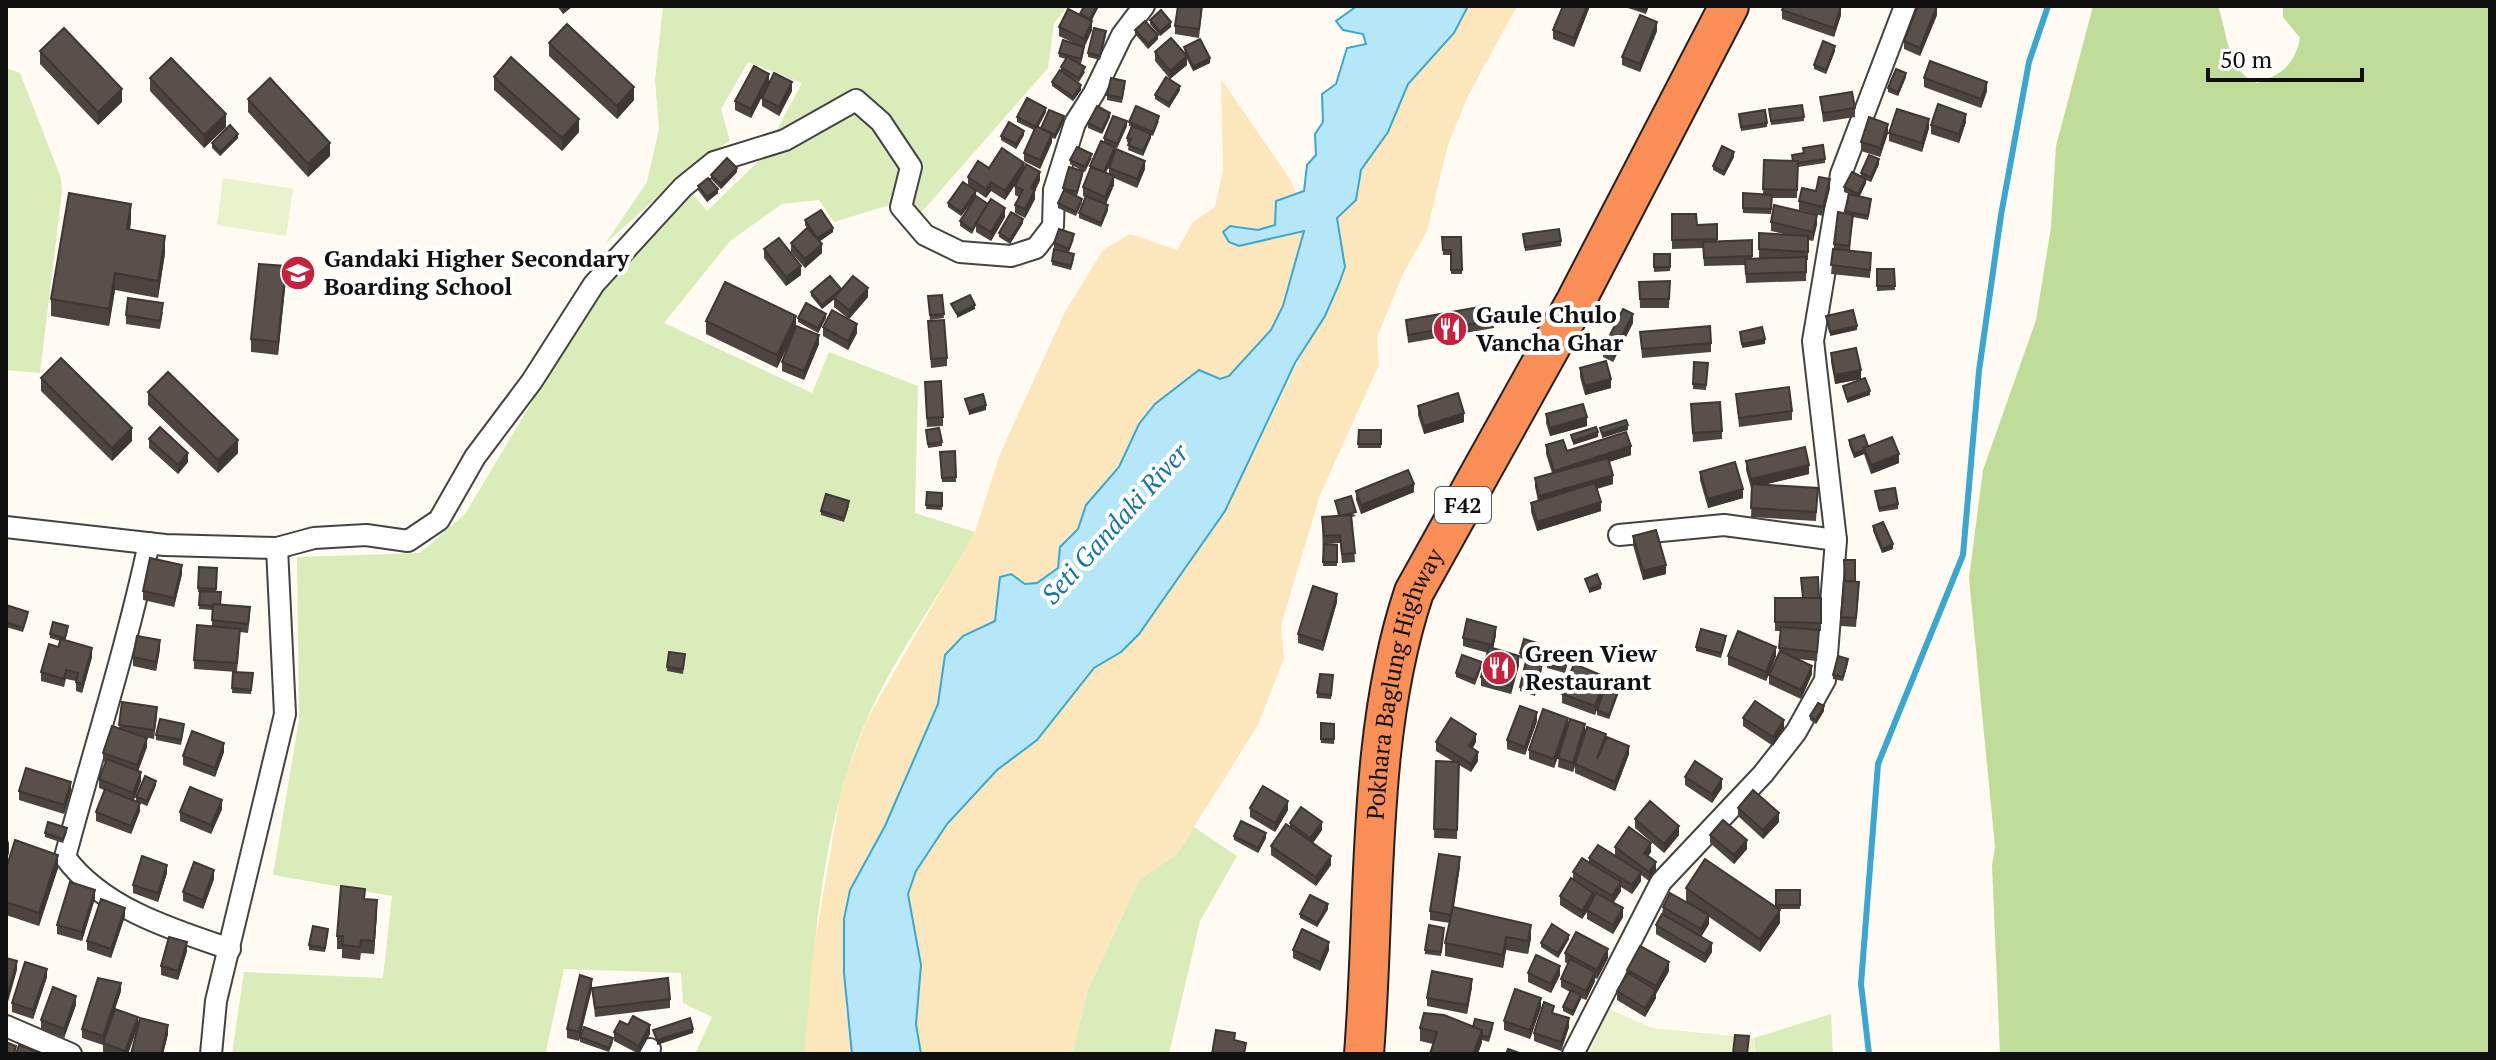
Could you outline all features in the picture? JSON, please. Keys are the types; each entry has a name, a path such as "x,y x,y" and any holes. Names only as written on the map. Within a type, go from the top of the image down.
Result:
{"highway":[{"name":"Pokhara Baglung Highway","path":"1364,1054 1381,765 1401,629 1414,592 1576,301 1729,6"}],"street":[{"path":"6,527 149,543 277,548 314,538 366,535 408,541 439,520 475,457 532,381 594,284 683,187 714,162 785,140 856,100 881,122 911,167 901,207 925,235 960,252 985,257 1015,256 1036,248 1053,226 1054,190 1071,132 1122,35 1144,6"},
{"path":"1573,1054 1661,882 1763,774 1796,732 1825,680 1836,540 1813,341 1841,174 1905,6"},
{"path":"1619,535 1724,525 1836,540"},
{"path":"149,543 127,644 104,728 91,757 65,857 79,876 157,925 230,949"},
{"path":"211,1054 216,1001 285,714 277,548"},
{"path":"6,1026 71,1054"}],"green space":[{"path":"663,6 1068,6 1054,23 1048,68 920,214 907,203 920,165 889,120 855,90 776,132 802,83 748,62 721,109 730,141 692,166 605,244 647,182 659,129 655,80"},
{"path":"2093,6 2218,6 2234,61 2247,77 2257,83 2286,67 2298,47 2300,38 2283,17 2283,6 2490,6 2490,1054 2000,1054 1992,865 1995,847 1969,578 1983,470 2036,320 2051,227 2056,146"},
{"path":"6,68 20,73 61,178 62,192 40,373 6,370"},
{"path":"857,114 887,142 905,167 893,204 834,222 819,200 782,204 730,241 664,323 812,393 829,352 918,386 915,513 975,532 890,672 851,760 839,800 822,885 805,1054 695,1054 712,1017 683,1003 681,973 564,969 546,1051 551,1054 232,1054 244,972 383,978 392,896 273,875 299,720 297,557 420,553 465,514 608,281 692,193 707,211 765,155 844,116"},
{"path":"223,178 293,189 286,236 217,225"},
{"path":"1194,827 1237,856 1200,921 1169,1054 1072,1054 1088,989 1139,880 1177,854"},
{"path":"1609,1009 1652,1028 1754,1038 1756,1054 1588,1054"},
{"path":"1831,1014 1833,1054 1756,1054 1754,1038"}],"sand":[{"path":"1468,6 1517,6 1468,96 1448,145 1427,231 1403,274 1377,337 1379,365 1320,495 1281,625 1284,658 1258,725 1177,854 1139,880 1088,989 1072,1054 921,1054 916,1024 921,965 908,894 916,871 947,824 997,770 1037,740 1094,668 1139,634 1225,511 1345,267 1337,218 1356,200 1361,170 1388,132 1408,84 1454,33"},
{"path":"1221,79 1290,179 1297,195 1276,202 1275,225 1258,230 1236,225 1239,246 1304,230 1283,306 1271,330 1229,376 1219,379 1205,371 1195,373 1155,404 1134,433 1116,471 1086,505 1078,529 1065,539 1058,556 1058,568 1037,583 1025,584 1011,574 1000,596 995,621 963,636 944,659 938,705 885,826 850,890 844,919 846,1010 853,1039 852,1054 805,1054 813,953 842,785 867,719 975,532 1000,454 1065,312 1103,250 1130,234 1177,250 1193,222 1215,207 1223,171"}],"water":[{"name":"Seti Gandaki River","path":"1357,6 1468,6 1454,33 1408,84 1388,132 1361,170 1356,200 1337,218 1345,267 1339,284 1325,316 1295,363 1225,511 1139,634 1121,652 1094,668 1037,740 997,770 947,824 916,871 908,894 921,965 916,1024 921,1054 852,1054 844,973 844,919 850,890 885,826 938,704 945,655 963,636 995,621 1000,577 1011,574 1025,584 1037,583 1058,568 1060,547 1078,529 1086,505 1119,467 1139,424 1155,404 1199,370 1220,379 1229,376 1271,330 1283,306 1304,231 1239,246 1229,242 1223,232 1230,226 1258,230 1275,225 1276,201 1304,191 1307,165 1316,155 1315,134 1323,122 1322,94 1336,84 1347,48 1366,44 1363,34 1343,30 1336,21"}],"building":[{"path":"1084,6 1097,6 1090,19 1080,14"},
{"path":"1178,6 1202,6 1199,29 1175,26"},
{"path":"1563,6 1587,6 1574,38 1553,30"},
{"path":"1784,6 1841,6 1834,28 1782,10"},
{"path":"1918,6 1937,6 1920,48 1904,41"},
{"path":"1068,9 1092,21 1084,39 1059,27"},
{"path":"1161,10 1171,22 1160,32 1150,20"},
{"path":"1640,15 1657,22 1640,64 1622,57"},
{"path":"1145,21 1158,35 1148,44 1135,30"},
{"path":"567,24 634,87 617,106 549,43"},
{"path":"64,28 122,89 98,112 40,51"},
{"path":"1094,28 1106,31 1100,56 1088,53"},
{"path":"1171,38 1187,56 1170,71 1155,52"},
{"path":"1200,39 1210,58 1193,67 1184,47"},
{"path":"1063,40 1084,47 1081,59 1059,53"},
{"path":"1823,41 1835,46 1826,70 1814,65"},
{"path":"511,57 579,119 562,138 494,77"},
{"path":"1067,57 1085,67 1079,78 1061,67"},
{"path":"171,58 226,114 204,135 150,78"},
{"path":"1930,61 1987,82 1981,99 1924,78"},
{"path":"754,66 769,74 751,109 735,101"},
{"path":"1896,69 1906,73 1898,92 1888,88"},
{"path":"1060,70 1081,85 1073,97 1052,82"},
{"path":"774,73 792,82 779,107 762,98"},
{"path":"1166,77 1180,86 1169,103 1155,95"},
{"path":"270,78 330,143 308,164 248,99"},
{"path":"1111,78 1125,81 1122,98 1107,95"},
{"path":"1852,92 1855,108 1823,113 1820,97"},
{"path":"1027,98 1046,108 1036,127 1017,117"},
{"path":"1938,104 1966,114 1959,134 1931,125"},
{"path":"1802,105 1804,117 1771,121 1769,109"},
{"path":"1097,106 1110,113 1102,130 1088,123"},
{"path":"1136,106 1159,116 1153,132 1129,122"},
{"path":"1897,109 1929,119 1922,143 1889,133"},
{"path":"1049,110 1064,116 1055,135 1041,128"},
{"path":"1765,110 1767,123 1741,127 1739,114"},
{"path":"1113,116 1127,121 1117,144 1104,138"},
{"path":"1869,117 1888,124 1880,148 1861,142"},
{"path":"1009,122 1024,131 1016,144 1001,136"},
{"path":"230,125 238,134 220,152 212,143"},
{"path":"1036,126 1052,134 1040,160 1024,153"},
{"path":"1132,126 1151,134 1143,151 1128,145 1131,139 1127,138"},
{"path":"1101,141 1115,147 1104,172 1090,166"},
{"path":"1823,145 1825,159 1793,161 1792,155 1804,153 1803,148"},
{"path":"1722,146 1734,152 1724,172 1713,166"},
{"path":"1077,147 1092,154 1085,167 1070,160"},
{"path":"1002,148 1024,163 1005,191 991,182 986,189 968,177 978,161 989,168"},
{"path":"1116,149 1145,161 1137,179 1109,168"},
{"path":"1869,155 1879,159 1871,177 1861,173"},
{"path":"727,158 737,168 721,184 711,175"},
{"path":"1764,160 1798,161 1797,190 1763,189"},
{"path":"1026,164 1040,172 1025,209 1015,205 1023,190 1015,186"},
{"path":"1069,167 1083,171 1077,192 1063,188"},
{"path":"1091,167 1114,176 1105,197 1083,187"},
{"path":"1852,172 1866,179 1858,194 1844,187"},
{"path":"1819,177 1830,179 1823,207 1799,201 1802,188 1816,191"},
{"path":"708,178 718,189 707,197 698,186"},
{"path":"963,182 976,191 961,212 948,203"},
{"path":"1064,190 1082,199 1076,212 1058,203"},
{"path":"69,193 131,204 127,229 165,236 158,281 115,273 109,309 51,299"},
{"path":"1743,193 1772,195 1771,209 1743,208"},
{"path":"1849,194 1871,199 1868,216 1845,211"},
{"path":"976,196 988,204 972,230 960,221"},
{"path":"1086,196 1108,205 1101,223 1079,213"},
{"path":"991,199 1005,208 991,232 976,223"},
{"path":"1774,205 1817,215 1813,232 1771,222"},
{"path":"821,210 833,228 817,238 805,220"},
{"path":"1011,212 1023,219 1010,240 999,233"},
{"path":"1838,212 1853,215 1849,246 1834,244"},
{"path":"1672,214 1696,214 1697,225 1717,224 1717,239 1672,240"},
{"path":"807,228 822,244 805,259 791,243"},
{"path":"1059,229 1074,234 1069,249 1054,243"},
{"path":"1559,229 1561,241 1525,247 1523,234"},
{"path":"1759,233 1808,236 1808,252 1759,249"},
{"path":"1442,237 1461,237 1462,270 1451,270 1451,250 1443,250"},
{"path":"779,238 801,266 786,277 764,249"},
{"path":"1752,240 1752,256 1704,258 1703,242"},
{"path":"1054,249 1074,254 1071,266 1052,261"},
{"path":"1833,249 1871,253 1870,270 1831,265"},
{"path":"1654,254 1670,254 1670,267 1654,267"},
{"path":"1806,257 1806,272 1746,274 1745,259"},
{"path":"259,264 286,266 278,342 251,339"},
{"path":"1877,269 1894,269 1895,286 1877,286"},
{"path":"830,276 841,289 822,305 811,292"},
{"path":"853,276 868,288 849,310 834,298"},
{"path":"1670,281 1669,299 1640,299 1639,282"},
{"path":"725,282 796,316 777,355 706,321"},
{"path":"942,295 944,314 930,315 928,296"},
{"path":"970,295 975,305 957,314 951,304"},
{"path":"128,298 163,303 160,321 126,315"},
{"path":"806,303 826,314 818,328 798,318"},
{"path":"1491,305 1494,320 1408,335 1406,320"},
{"path":"1623,309 1633,314 1613,353 1603,349"},
{"path":"832,310 857,324 848,341 823,327"},
{"path":"1853,310 1857,326 1830,332 1826,316"},
{"path":"944,320 947,358 931,359 928,321"},
{"path":"796,326 819,335 804,371 782,362"},
{"path":"1710,326 1711,343 1642,349 1640,332"},
{"path":"1762,327 1765,339 1742,344 1740,332"},
{"path":"1856,348 1861,370 1835,375 1831,353"},
{"path":"61,358 132,428 112,448 41,378"},
{"path":"1606,361 1611,379 1585,386 1580,368"},
{"path":"1694,362 1708,363 1706,385 1693,384"},
{"path":"168,372 238,440 218,460 148,392"},
{"path":"1865,378 1870,391 1847,399 1843,386"},
{"path":"941,381 943,417 927,418 925,382"},
{"path":"1789,387 1792,411 1739,418 1736,394"},
{"path":"1458,393 1464,413 1424,426 1418,406"},
{"path":"983,394 986,405 969,411 965,399"},
{"path":"1720,402 1722,431 1693,433 1691,404"},
{"path":"1583,404 1587,417 1550,428 1546,414"},
{"path":"1626,420 1628,425 1602,434 1600,428"},
{"path":"160,427 188,453 178,465 149,439"},
{"path":"1596,427 1598,432 1573,441 1571,435"},
{"path":"939,428 942,442 928,444 926,430"},
{"path":"1359,430 1381,430 1381,444 1358,444"},
{"path":"1626,432 1631,446 1554,471 1546,445 1563,440 1567,451"},
{"path":"1864,435 1868,446 1854,453 1849,440"},
{"path":"1892,437 1899,454 1871,465 1864,448"},
{"path":"1805,447 1809,465 1751,479 1746,461"},
{"path":"955,451 956,477 942,478 940,452"},
{"path":"1608,458 1613,475 1539,496 1535,478"},
{"path":"1735,462 1743,489 1708,499 1700,472"},
{"path":"1408,470 1414,484 1361,505 1356,491"},
{"path":"1595,483 1601,502 1537,522 1531,503"},
{"path":"1752,484 1818,488 1816,512 1751,508"},
{"path":"1895,488 1898,504 1879,508 1875,491"},
{"path":"927,492 942,493 942,506 926,505"},
{"path":"826,494 849,501 844,518 821,511"},
{"path":"1351,496 1356,512 1340,516 1335,501"},
{"path":"1351,515 1355,553 1342,554 1340,535 1324,536 1322,517"},
{"path":"1883,522 1893,544 1882,549 1873,526"},
{"path":"1656,530 1666,565 1643,571 1633,536"},
{"path":"1324,544 1337,545 1337,562 1323,562"},
{"path":"150,558 182,565 174,598 143,591"},
{"path":"1844,560 1855,560 1855,581 1845,581"},
{"path":"199,567 217,568 216,589 198,588"},
{"path":"1597,574 1601,584 1589,589 1585,579"},
{"path":"1818,577 1819,598 1803,598 1801,578"},
{"path":"1844,581 1859,582 1856,618 1841,617"},
{"path":"1313,586 1337,594 1323,642 1298,634"},
{"path":"200,591 221,592 220,605 199,605"},
{"path":"1775,598 1821,598 1821,623 1775,622"},
{"path":"213,604 250,607 248,624 212,620"},
{"path":"6,605 28,612 23,628 6,622"},
{"path":"1467,619 1496,627 1492,645 1463,638"},
{"path":"53,622 68,626 65,638 50,634"},
{"path":"197,625 240,629 237,663 194,660"},
{"path":"1781,627 1819,630 1817,652 1779,648"},
{"path":"1701,629 1726,636 1721,653 1696,647"},
{"path":"1738,631 1776,647 1766,672 1728,656"},
{"path":"137,636 160,640 156,662 133,657"},
{"path":"61,639 92,648 82,684 76,682 78,673 66,670 64,679 41,672 49,644 58,647"},
{"path":"1524,639 1540,644 1536,658 1520,653"},
{"path":"1489,647 1519,656 1511,686 1481,677"},
{"path":"1780,651 1812,666 1801,690 1769,675"},
{"path":"669,652 685,654 683,669 667,667"},
{"path":"1550,652 1568,657 1565,669 1547,664"},
{"path":"1462,655 1482,662 1475,680 1456,673"},
{"path":"1838,656 1848,659 1843,677 1833,675"},
{"path":"1526,661 1542,664 1535,691 1520,687"},
{"path":"1574,664 1606,677 1595,706 1562,694"},
{"path":"233,672 253,673 251,690 232,688"},
{"path":"1320,674 1333,675 1331,695 1317,693"},
{"path":"1608,680 1620,685 1609,715 1597,710"},
{"path":"1755,701 1784,720 1773,737 1743,718"},
{"path":"122,702 157,707 154,730 119,725"},
{"path":"1818,703 1824,706 1816,720 1810,716"},
{"path":"1520,706 1537,712 1525,747 1507,740"},
{"path":"1543,709 1568,718 1554,759 1529,750"},
{"path":"1451,718 1476,734 1469,746 1478,752 1471,764 1436,742"},
{"path":"160,719 184,724 181,740 156,735"},
{"path":"1570,719 1585,724 1573,763 1558,758"},
{"path":"1321,723 1334,724 1334,739 1321,739"},
{"path":"112,726 147,738 137,765 103,753"},
{"path":"1587,727 1606,734 1597,759 1607,737 1629,746 1615,782 1575,764"},
{"path":"192,731 224,743 215,768 183,756"},
{"path":"107,759 141,772 133,793 99,779"},
{"path":"1436,761 1459,762 1457,830 1434,829"},
{"path":"1695,761 1722,779 1712,794 1685,777"},
{"path":"26,768 71,782 64,805 19,791"},
{"path":"145,776 156,781 147,801 136,797"},
{"path":"1263,786 1288,801 1275,823 1250,808"},
{"path":"190,787 222,800 211,825 180,812"},
{"path":"105,789 140,803 131,826 96,812"},
{"path":"1753,790 1779,813 1763,830 1738,808"},
{"path":"1650,801 1679,826 1664,844 1635,819"},
{"path":"1301,807 1322,822 1310,838 1290,823"},
{"path":"1723,820 1747,840 1734,855 1710,835"},
{"path":"1241,821 1266,833 1258,848 1234,836"},
{"path":"48,822 67,828 63,839 45,833"},
{"path":"1286,824 1331,856 1316,877 1271,846"},
{"path":"1629,827 1651,843 1644,853 1656,862 1649,872 1615,847"},
{"path":"15,840 58,855 39,913 6,902 6,869"},
{"path":"1598,845 1641,872 1632,885 1589,858"},
{"path":"1439,854 1460,857 1451,915 1430,911"},
{"path":"142,856 167,865 158,893 133,885"},
{"path":"1582,858 1621,882 1612,896 1573,872"},
{"path":"1705,859 1780,910 1760,939 1686,888"},
{"path":"194,862 214,870 203,900 183,892"},
{"path":"1571,878 1593,893 1582,911 1560,896"},
{"path":"70,882 95,890 82,932 57,925"},
{"path":"341,886 365,889 364,899 377,900 374,941 361,940 360,947 342,945 343,936 337,936"},
{"path":"1776,890 1800,890 1800,905 1776,905"},
{"path":"1596,893 1623,908 1613,925 1587,910"},
{"path":"1670,893 1709,915 1701,929 1663,907"},
{"path":"1310,895 1328,904 1317,923 1300,914"},
{"path":"101,899 125,908 111,949 87,941"},
{"path":"1453,907 1531,925 1528,941 1506,937 1503,955 1445,943"},
{"path":"1662,914 1712,943 1705,954 1656,925"},
{"path":"1552,924 1569,935 1558,953 1541,943"},
{"path":"1429,925 1444,928 1441,952 1425,950"},
{"path":"313,926 328,929 325,948 309,945"},
{"path":"1302,929 1329,942 1320,962 1293,950"},
{"path":"1576,932 1608,949 1597,970 1565,953"},
{"path":"169,937 187,942 178,971 161,966"},
{"path":"1640,946 1669,962 1656,986 1627,970"},
{"path":"1536,955 1560,966 1551,984 1528,973"},
{"path":"6,958 17,961 6,1000"},
{"path":"1570,959 1595,972 1586,991 1561,979"},
{"path":"25,962 47,969 33,1010 12,1003"},
{"path":"1432,971 1472,979 1467,1005 1427,998"},
{"path":"1628,973 1656,990 1645,1008 1617,991"},
{"path":"580,975 592,979 579,1032 567,1029"},
{"path":"98,978 121,983 103,1036 82,1029"},
{"path":"668,978 670,999 595,1008 592,988"},
{"path":"53,987 76,996 64,1029 41,1020"},
{"path":"1515,989 1541,998 1530,1030 1504,1021"},
{"path":"1571,990 1581,995 1573,1011 1563,1007"},
{"path":"1544,1002 1554,1006 1552,1013 1569,1018 1561,1042 1534,1033"},
{"path":"115,1009 138,1017 125,1051 103,1043"},
{"path":"1424,1013 1444,1015 1482,1030 1473,1054 1430,1054 1437,1032 1420,1028"},
{"path":"633,1016 650,1025 639,1046 614,1032 620,1021 628,1025"},
{"path":"140,1018 168,1025 161,1054 131,1054"},
{"path":"690,1018 693,1029 657,1040 653,1030"},
{"path":"1475,1019 1493,1023 1489,1037 1482,1036 1482,1030 1473,1027"},
{"path":"584,1027 613,1038 609,1048 580,1037"},
{"path":"1216,1030 1235,1033 1234,1040 1246,1043 1244,1054 1212,1054"},
{"path":"1735,1035 1749,1036 1747,1054 1733,1054"},
{"path":"6,1042 16,1046 14,1054 6,1054"},
{"path":"19,1045 41,1053 41,1054 16,1054"}],"waterway":[{"path":"1869,1054 1861,984 1878,764 1963,555 1979,371 2001,215 2029,62 2048,6"}],"place":[{"name":"Gandaki Higher Secondary Boarding School","path":"298,273"},
{"name":"Gaule Chulo Vancha Ghar","path":"1450,329"},
{"name":"Green View Restaurant","path":"1499,668"}]}
